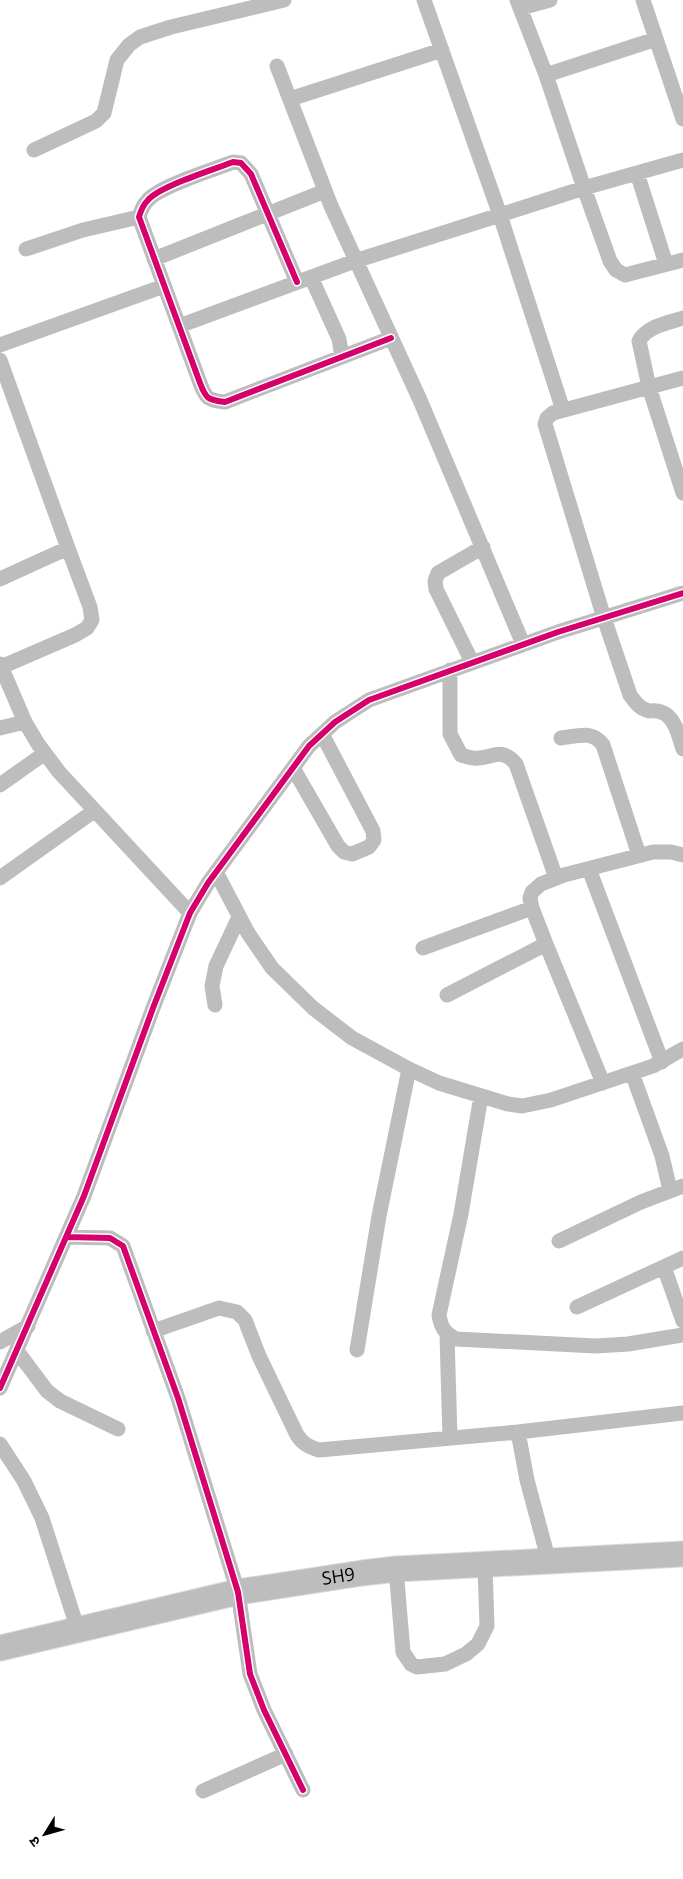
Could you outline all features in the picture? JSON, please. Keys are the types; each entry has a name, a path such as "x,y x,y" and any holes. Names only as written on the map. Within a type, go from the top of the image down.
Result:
{"main road":[{"name":"SH9","path":"0,1648 238,1592 362,1573 396,1569 485,1566 683,1554"}],"street":[{"path":"34,150 96,121 104,113 117,60 129,45 140,37 171,27 284,0"},
{"path":"424,0 500,215 562,410"},
{"path":"550,0 519,4 546,75 610,261 616,270 625,275 683,260"},
{"path":"643,0 683,119"},
{"path":"546,75 656,39"},
{"path":"290,99 442,50"},
{"path":"277,66 325,191 355,261 420,400 523,644"},
{"path":"179,326 355,261 584,188 683,160"},
{"path":"342,357 339,340 268,214 250,174 241,163 233,162 164,189 149,198 142,208 139,217 204,395 212,401 225,402 342,357 391,338"},
{"path":"637,173 666,264"},
{"path":"154,259 325,191"},
{"path":"26,249 83,230 139,217"},
{"path":"0,345 164,286"},
{"path":"683,318 651,329 643,334 639,341 649,387 683,493"},
{"path":"0,360 5,391 68,548 90,607 92,620 87,628 75,635 1,666 25,722 59,772 190,913"},
{"path":"683,378 562,410 553,413 547,418 545,424 604,618 630,696 636,704 647,710 662,712 668,716 676,728 683,749"},
{"path":"472,662 436,589 435,581 438,573 483,547"},
{"path":"0,580 68,548"},
{"path":"0,1388 84,1196 190,913 216,872 309,746 335,722 369,700 523,644 683,593"},
{"path":"450,670 450,734 456,747 461,755 474,758 503,754 509,756 516,764 556,878"},
{"path":"0,728 25,722"},
{"path":"292,768 338,846 344,852 352,854 369,846 374,840 373,831 322,734"},
{"path":"561,738 587,735 598,737 603,745 639,855"},
{"path":"0,785 45,753"},
{"path":"0,878 94,811"},
{"path":"603,1083 532,908 530,898 532,892 541,884 556,878 639,855 653,852 671,852 683,855"},
{"path":"589,868 662,1062"},
{"path":"216,872 248,933 272,968 313,1008 352,1038 439,1083 522,1106 551,1100 632,1073 662,1062 683,1049"},
{"path":"423,948 532,908"},
{"path":"214,1004 212,986 216,966 239,917"},
{"path":"447,995 546,944"},
{"path":"357,1350 379,1216 409,1069"},
{"path":"559,1241 641,1202 677,1188 662,1156 632,1073"},
{"path":"481,1096 462,1214 439,1315 441,1326 447,1334 456,1340 596,1346 628,1344 683,1335"},
{"path":"66,1237 110,1238 123,1246 178,1398 238,1592 250,1674 264,1710 303,1790"},
{"path":"577,1307 683,1258"},
{"path":"664,1268 683,1321"},
{"path":"153,1331 219,1308 237,1312 245,1320 262,1364 297,1436 309,1447 320,1450 518,1432 683,1412"},
{"path":"0,1342 28,1326"},
{"path":"447,1334 450,1438"},
{"path":"17,1351 47,1391 60,1401 118,1429"},
{"path":"518,1432 526,1480 549,1562"},
{"path":"0,1444 24,1481 42,1518 78,1630"},
{"path":"396,1569 403,1652 411,1664 417,1667 445,1664 466,1654 478,1644 487,1626 485,1566"},
{"path":"203,1791 286,1754"}],"cycle path":[{"path":"297,282 251,174 241,163 233,162 175,184 154,195 142,208 139,217 202,388 208,398 225,402 391,338"},
{"path":"0,1388 84,1196 190,913 208,883 309,746 335,722 369,700 558,632 683,593"},
{"path":"66,1237 110,1238 123,1246 178,1398 238,1592 250,1674 264,1710 303,1790"}]}
